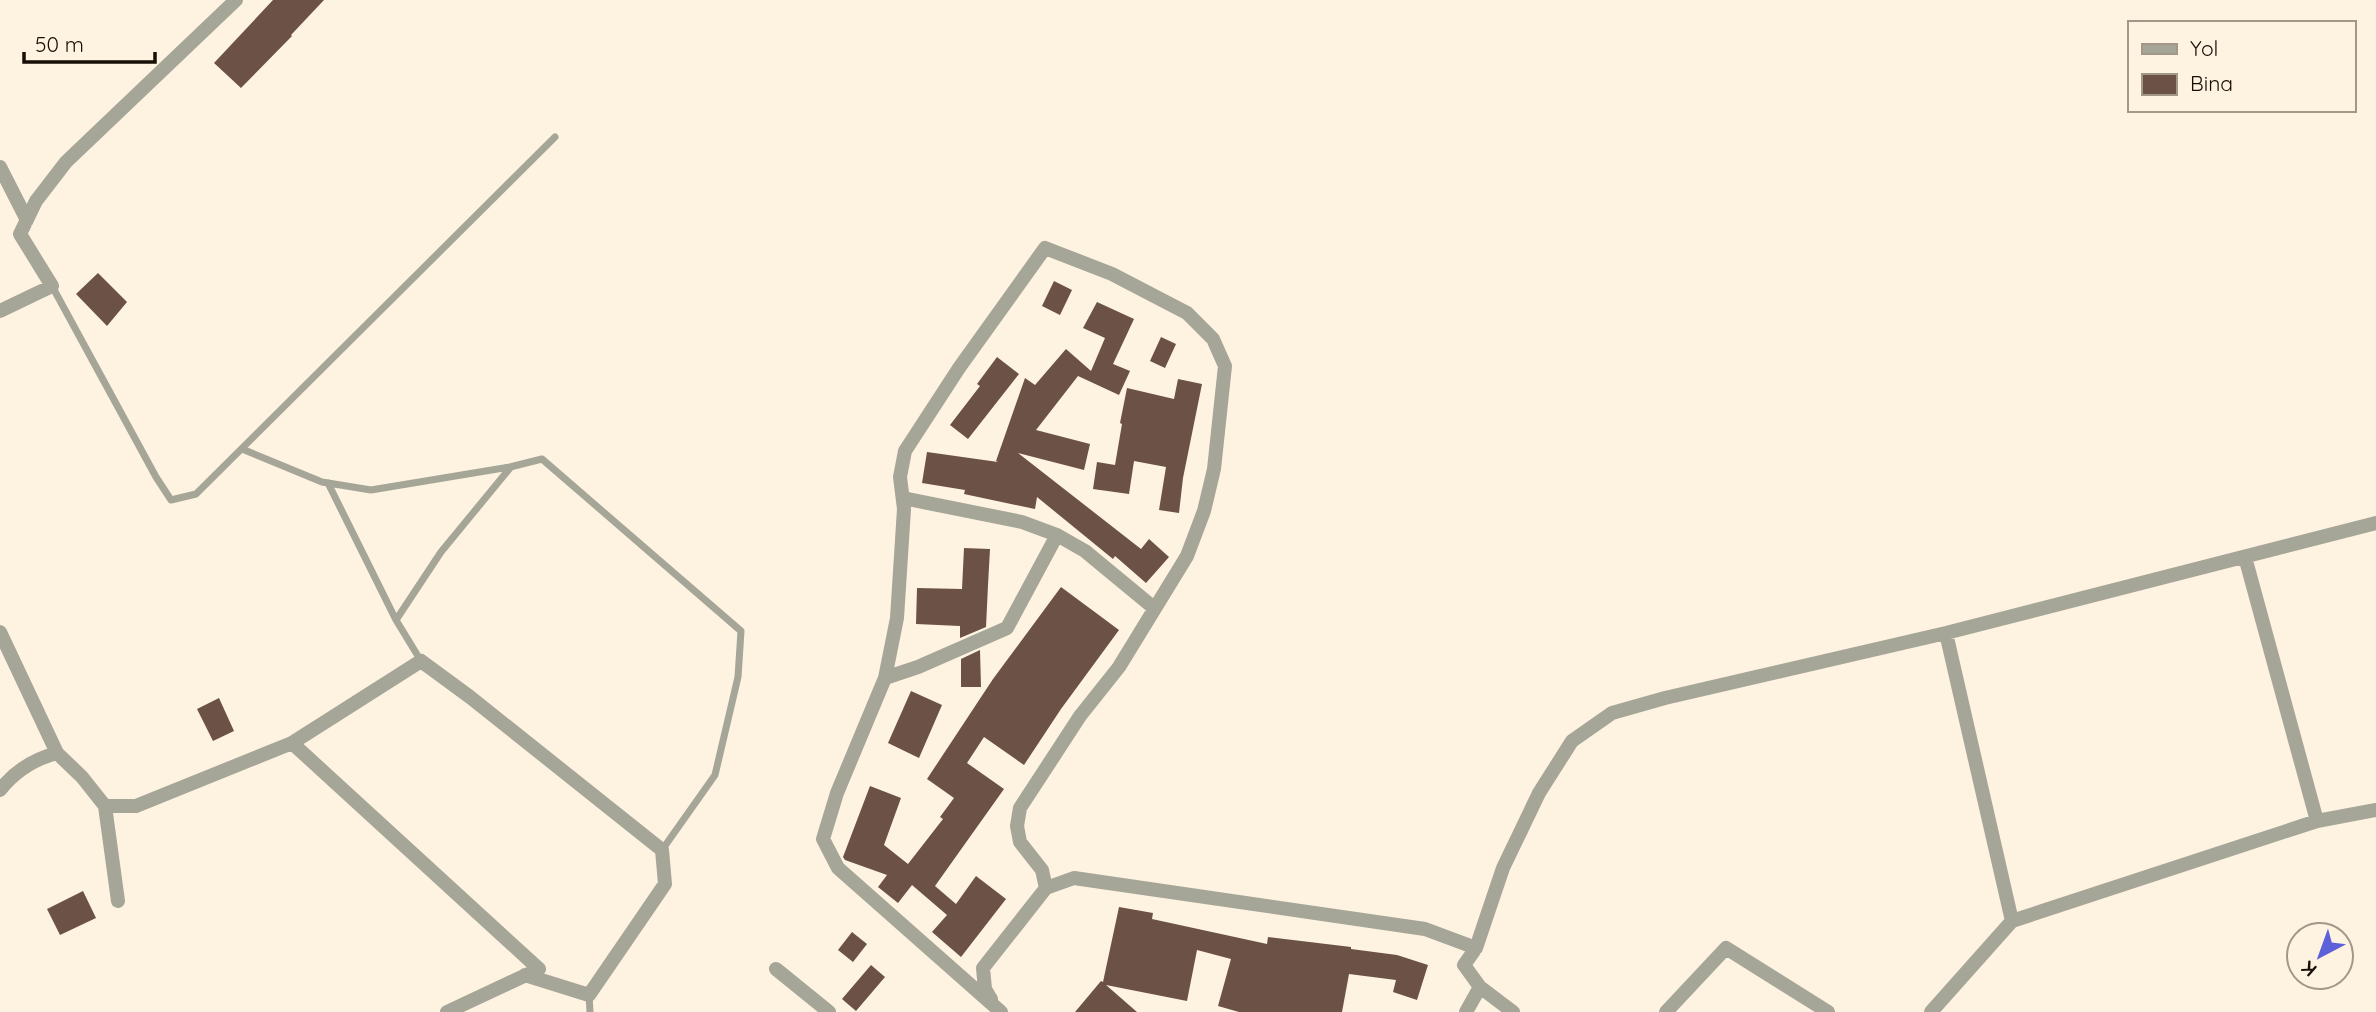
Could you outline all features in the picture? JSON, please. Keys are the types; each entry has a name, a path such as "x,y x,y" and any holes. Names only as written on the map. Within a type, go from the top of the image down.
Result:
{"street":[{"path":"0,311 52,286 20,234 36,201 66,162 236,0"},
{"path":"0,167 27,220"},
{"path":"999,1010 838,867 823,839 837,793 885,678 897,618 904,509 900,477 905,451 959,368 1045,248 1112,274 1187,313 1213,339 1225,366 1214,469 1204,511 1187,556 1118,667 1080,716 1020,808 1017,826 1020,842 1042,870 1046,888"},
{"path":"903,498 1022,522 1057,535 1084,551 1154,608"},
{"path":"1513,1012 1480,987 1464,965 1476,948 1503,867 1539,793 1572,741 1612,713 1665,698 1946,633 2376,523"},
{"path":"885,678 918,667 1007,628 1057,535"},
{"path":"2245,557 2316,821"},
{"path":"0,632 57,753 82,777 104,806 118,901"},
{"path":"1946,633 2012,922"},
{"path":"104,806 136,806 292,743 421,662 470,697 662,850 665,884 589,995 525,975"},
{"path":"292,743 539,969 447,1012"},
{"path":"0,790 9,779 37,758 57,753"},
{"path":"1931,1012 2012,922 2316,821 2376,810"},
{"path":"999,1010 985,989 983,968 1046,888 1074,878 1425,929 1476,948"},
{"path":"1666,1012 1726,948 1828,1012"},
{"path":"775,970 829,1012"},
{"path":"1466,1012 1480,987"}],"lane":[{"path":"52,286 171,500 197,494 555,137"},
{"path":"242,449 328,483 371,490 510,467 542,459 741,631 738,677 715,775 662,850"},
{"path":"396,620 441,552 510,467"},
{"path":"328,483 396,620 421,662"},
{"path":"589,995 590,1012"}],"building":[{"path":"273,0 324,0 241,88 214,63"},
{"path":"98,273 127,302 107,326 76,294"},
{"path":"1054,281 1072,290 1060,315 1042,306"},
{"path":"1097,302 1134,319 1113,364 1130,371 1119,395 1078,376 1036,430 1090,444 1084,470 1018,453 1141,549 1149,539 1169,557 1146,583 1037,497 1035,509 964,494 965,490 922,483 927,452 998,462 996,461 1025,378 1035,385 1066,349 1091,371 1105,338 1083,328"},
{"path":"1161,337 1176,344 1165,368 1150,361"},
{"path":"997,357 1019,374 968,439 950,425 980,386 977,384"},
{"path":"1178,379 1202,384 1183,478 1179,513 1159,510 1166,467 1134,461 1129,494 1093,489 1097,462 1115,465 1127,388 1174,399"},
{"path":"964,548 990,549 986,627 960,638 960,626 916,624 917,588 962,589"},
{"path":"1061,587 1119,630 1024,765 984,737 967,763 1004,789 935,886 956,904 976,876 1006,899 961,957 932,932 947,915 912,885 898,903 878,887 887,875 843,857 870,786 901,798 884,845 908,864 943,819 940,817 954,798 927,779 993,679"},
{"path":"980,650 981,687 961,687 961,659"},
{"path":"911,691 942,705 919,758 888,743"},
{"path":"219,698 234,731 213,741 197,709"},
{"path":"83,891 96,918 60,935 47,909"},
{"path":"1119,907 1153,913 1152,919 1267,944 1268,937 1351,947 1397,955 1428,965 1417,1000 1393,992 1396,980 1349,974 1342,1012 1239,1012 1218,1006 1231,959 1197,950 1187,1001 1106,985 1137,1012 1075,1012 1101,981 1103,982"},
{"path":"852,932 867,944 853,962 838,950"},
{"path":"871,965 885,977 856,1011 842,999"}]}
